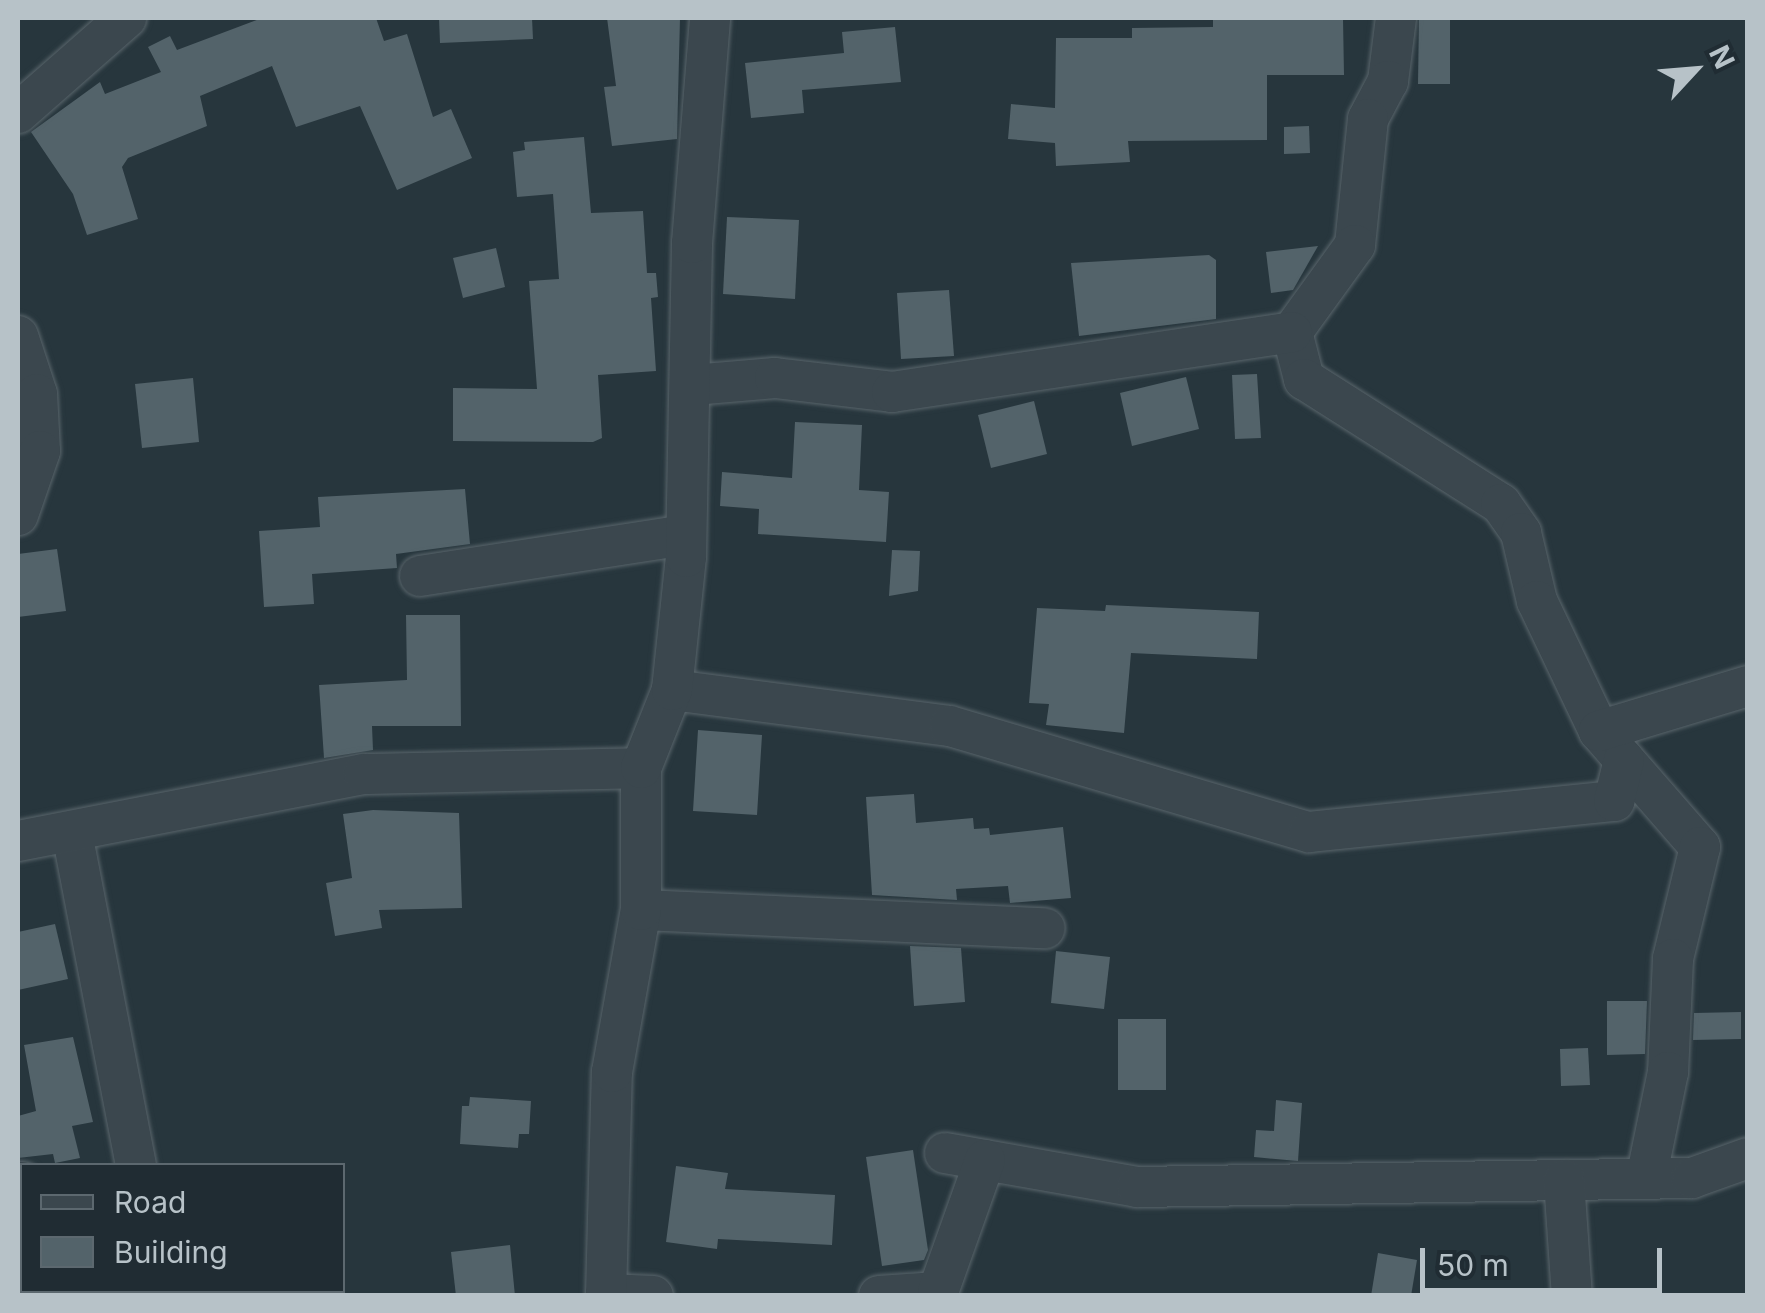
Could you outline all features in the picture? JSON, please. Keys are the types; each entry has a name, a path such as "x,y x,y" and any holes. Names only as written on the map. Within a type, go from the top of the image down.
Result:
{"street":[{"path":"18,114 126,18"},
{"path":"653,1296 606,1295 612,1072 640,910 641,768 672,690 693,385 692,243 710,18"},
{"path":"693,385 775,378 892,392 1292,332 1354,245 1368,119 1388,81 1396,18"},
{"path":"1292,332 1304,379 1501,504 1521,533 1537,601 1612,745 1700,847 1673,960 1668,1072 1646,1179"},
{"path":"18,336 37,394 40,451 18,515"},
{"path":"420,576 684,534"},
{"path":"1612,745 1748,686"},
{"path":"672,690 950,726 1309,832 1614,800 1612,745"},
{"path":"18,841 364,774 641,768"},
{"path":"72,833 135,1163"},
{"path":"640,910 1045,928"},
{"path":"945,1152 1137,1187 1692,1178 1748,1158"},
{"path":"878,1296 938,1292 985,1160"},
{"path":"1564,1180 1572,1296"}],"building":[{"path":"262,18 376,18 384,41 407,34 433,117 451,109 472,158 397,190 360,106 296,127 272,66 200,96 207,126 128,158 122,167 138,219 87,235 73,194 31,132 100,82 105,94 161,72 148,47 170,36 177,50"},
{"path":"439,18 532,18 533,39 440,43"},
{"path":"607,18 680,18 677,139 612,146 604,87 616,86"},
{"path":"1213,18 1343,18 1344,75 1267,75 1267,140 1128,141 1130,162 1056,166 1055,143 1008,139 1011,104 1055,108 1056,38 1132,38 1132,28 1213,27"},
{"path":"1419,18 1450,18 1450,84 1418,84"},
{"path":"895,27 901,82 802,90 804,113 751,118 745,63 844,53 842,32"},
{"path":"1309,126 1310,153 1284,154 1284,127"},
{"path":"584,137 591,213 643,211 647,273 656,273 658,297 651,298 656,371 598,375 602,438 593,442 453,441 453,388 537,389 529,281 559,279 553,194 517,197 513,152 525,150 524,142"},
{"path":"727,217 799,220 795,299 723,294"},
{"path":"1318,246 1293,290 1271,293 1266,252"},
{"path":"496,248 505,287 463,298 453,258"},
{"path":"1209,255 1216,260 1216,319 1079,336 1071,263"},
{"path":"949,290 954,356 901,359 897,293"},
{"path":"1257,374 1261,438 1235,439 1232,375"},
{"path":"1186,377 1199,429 1132,446 1120,393"},
{"path":"193,378 199,442 142,448 135,384"},
{"path":"1034,401 1047,454 991,468 978,415"},
{"path":"795,422 862,425 859,490 889,492 886,542 758,534 759,509 720,506 722,472 792,478"},
{"path":"465,489 470,544 396,554 397,568 312,574 314,604 264,607 259,531 320,527 318,497"},
{"path":"57,549 66,611 18,617 18,554"},
{"path":"892,550 920,551 918,591 889,596"},
{"path":"1106,605 1259,612 1257,659 1131,653 1124,733 1046,725 1049,704 1029,703 1037,608 1105,611"},
{"path":"406,615 460,615 461,726 372,726 373,750 324,758 319,685 407,680"},
{"path":"698,730 762,735 757,815 693,811"},
{"path":"914,794 916,823 973,818 974,829 989,828 990,835 1063,827 1071,898 1010,903 1008,886 956,889 957,900 872,895 866,797"},
{"path":"373,810 459,813 462,908 379,910 382,928 335,936 326,883 352,878 343,814"},
{"path":"55,924 68,979 18,990 18,932"},
{"path":"910,946 961,948 965,1002 914,1006"},
{"path":"1056,951 1110,957 1104,1009 1051,1003"},
{"path":"1607,1001 1647,1001 1645,1054 1607,1055"},
{"path":"1741,1012 1741,1039 1693,1040 1694,1013"},
{"path":"1118,1019 1166,1019 1166,1090 1118,1090"},
{"path":"73,1037 93,1122 72,1126 80,1158 55,1163 53,1154 18,1158 18,1116 36,1111 24,1045"},
{"path":"1588,1048 1590,1085 1561,1086 1560,1049"},
{"path":"470,1097 531,1101 529,1134 519,1134 518,1148 460,1144 462,1106 469,1106"},
{"path":"1276,1100 1302,1103 1298,1161 1254,1157 1256,1130 1274,1131"},
{"path":"913,1150 928,1250 924,1260 882,1266 866,1157"},
{"path":"676,1166 728,1173 725,1189 835,1195 832,1245 718,1239 717,1249 666,1242"},
{"path":"510,1245 515,1296 456,1296 451,1252"},
{"path":"1378,1253 1417,1260 1411,1296 1371,1296"}]}
